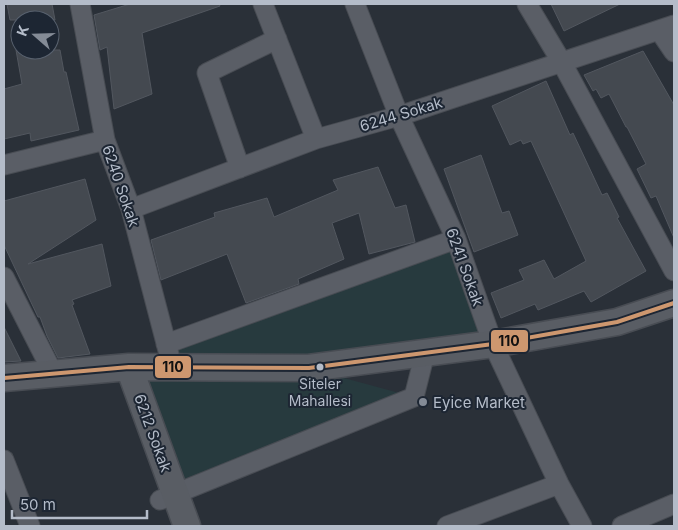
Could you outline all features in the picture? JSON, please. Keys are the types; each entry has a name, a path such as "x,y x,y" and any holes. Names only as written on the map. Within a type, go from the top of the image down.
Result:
{"main road":[{"path":"4,378 121,368 169,355 300,369 493,344 617,322 674,303"},
{"name":"6212 Sokak","path":"121,368 168,497 187,526"},
{"name":"6212 Sokak","path":"168,497 168,526"}],"street":[{"name":"6240 Sokak","path":"80,4 105,140 131,209 169,355"},
{"path":"263,4 316,139"},
{"name":"6241 Sokak","path":"354,4 399,116 456,239 493,344 559,484 582,526"},
{"path":"527,4 561,61 674,271"},
{"path":"667,28 674,52"},
{"name":"6244 Sokak","path":"131,209 316,139 399,116 561,61 667,28"},
{"path":"240,168 207,73 277,39"},
{"path":"4,165 105,140"},
{"path":"169,355 456,239"},
{"path":"4,277 53,373"},
{"path":"168,497 414,397 425,353"},
{"path":"4,460 30,526"},
{"path":"447,526 559,484"},
{"path":"622,526 674,504"}],"green space":[{"path":"456,239 493,344 311,369 414,397 175,493 129,367 185,367 166,344"}],"building":[{"path":"7,4 52,4 53,10 10,10 10,20"},
{"path":"130,4 219,4 220,6 142,33 152,94 114,109 107,47 100,50 94,15"},
{"path":"551,4 620,4 564,31"},
{"path":"60,50 79,130 31,141 30,133 4,139 4,89 22,84 18,60 60,60"},
{"path":"643,51 674,105 674,238 656,196 651,198 637,169 646,164 609,94 601,98 596,89 593,91 584,75"},
{"path":"546,81 570,135 573,133 602,195 607,193 619,217 617,218 646,271 591,302 584,291 538,310 535,304 501,318 491,293 524,280 519,270 544,260 554,279 586,261 531,141 523,144 521,140 510,145 492,106"},
{"path":"481,155 502,213 509,211 518,235 474,252 444,169"},
{"path":"378,167 395,208 406,205 415,242 369,254 359,213 332,223 344,259 298,279 299,284 246,303 227,254 161,280 151,240 215,217 214,213 267,198 274,217 338,190 333,180"},
{"path":"85,179 96,220 28,264 102,244 111,286 72,300 74,304 72,305 90,354 58,358 4,245 4,201"},
{"path":"4,327 21,361 4,362"}],"transit line":[{"name":"110","path":"4,378 129,367 309,368 493,344 617,322 674,303"}],"place":[{"name":"Siteler Mahallesi","path":"320,367"},
{"name":"Eyice Market","path":"423,402"}]}
